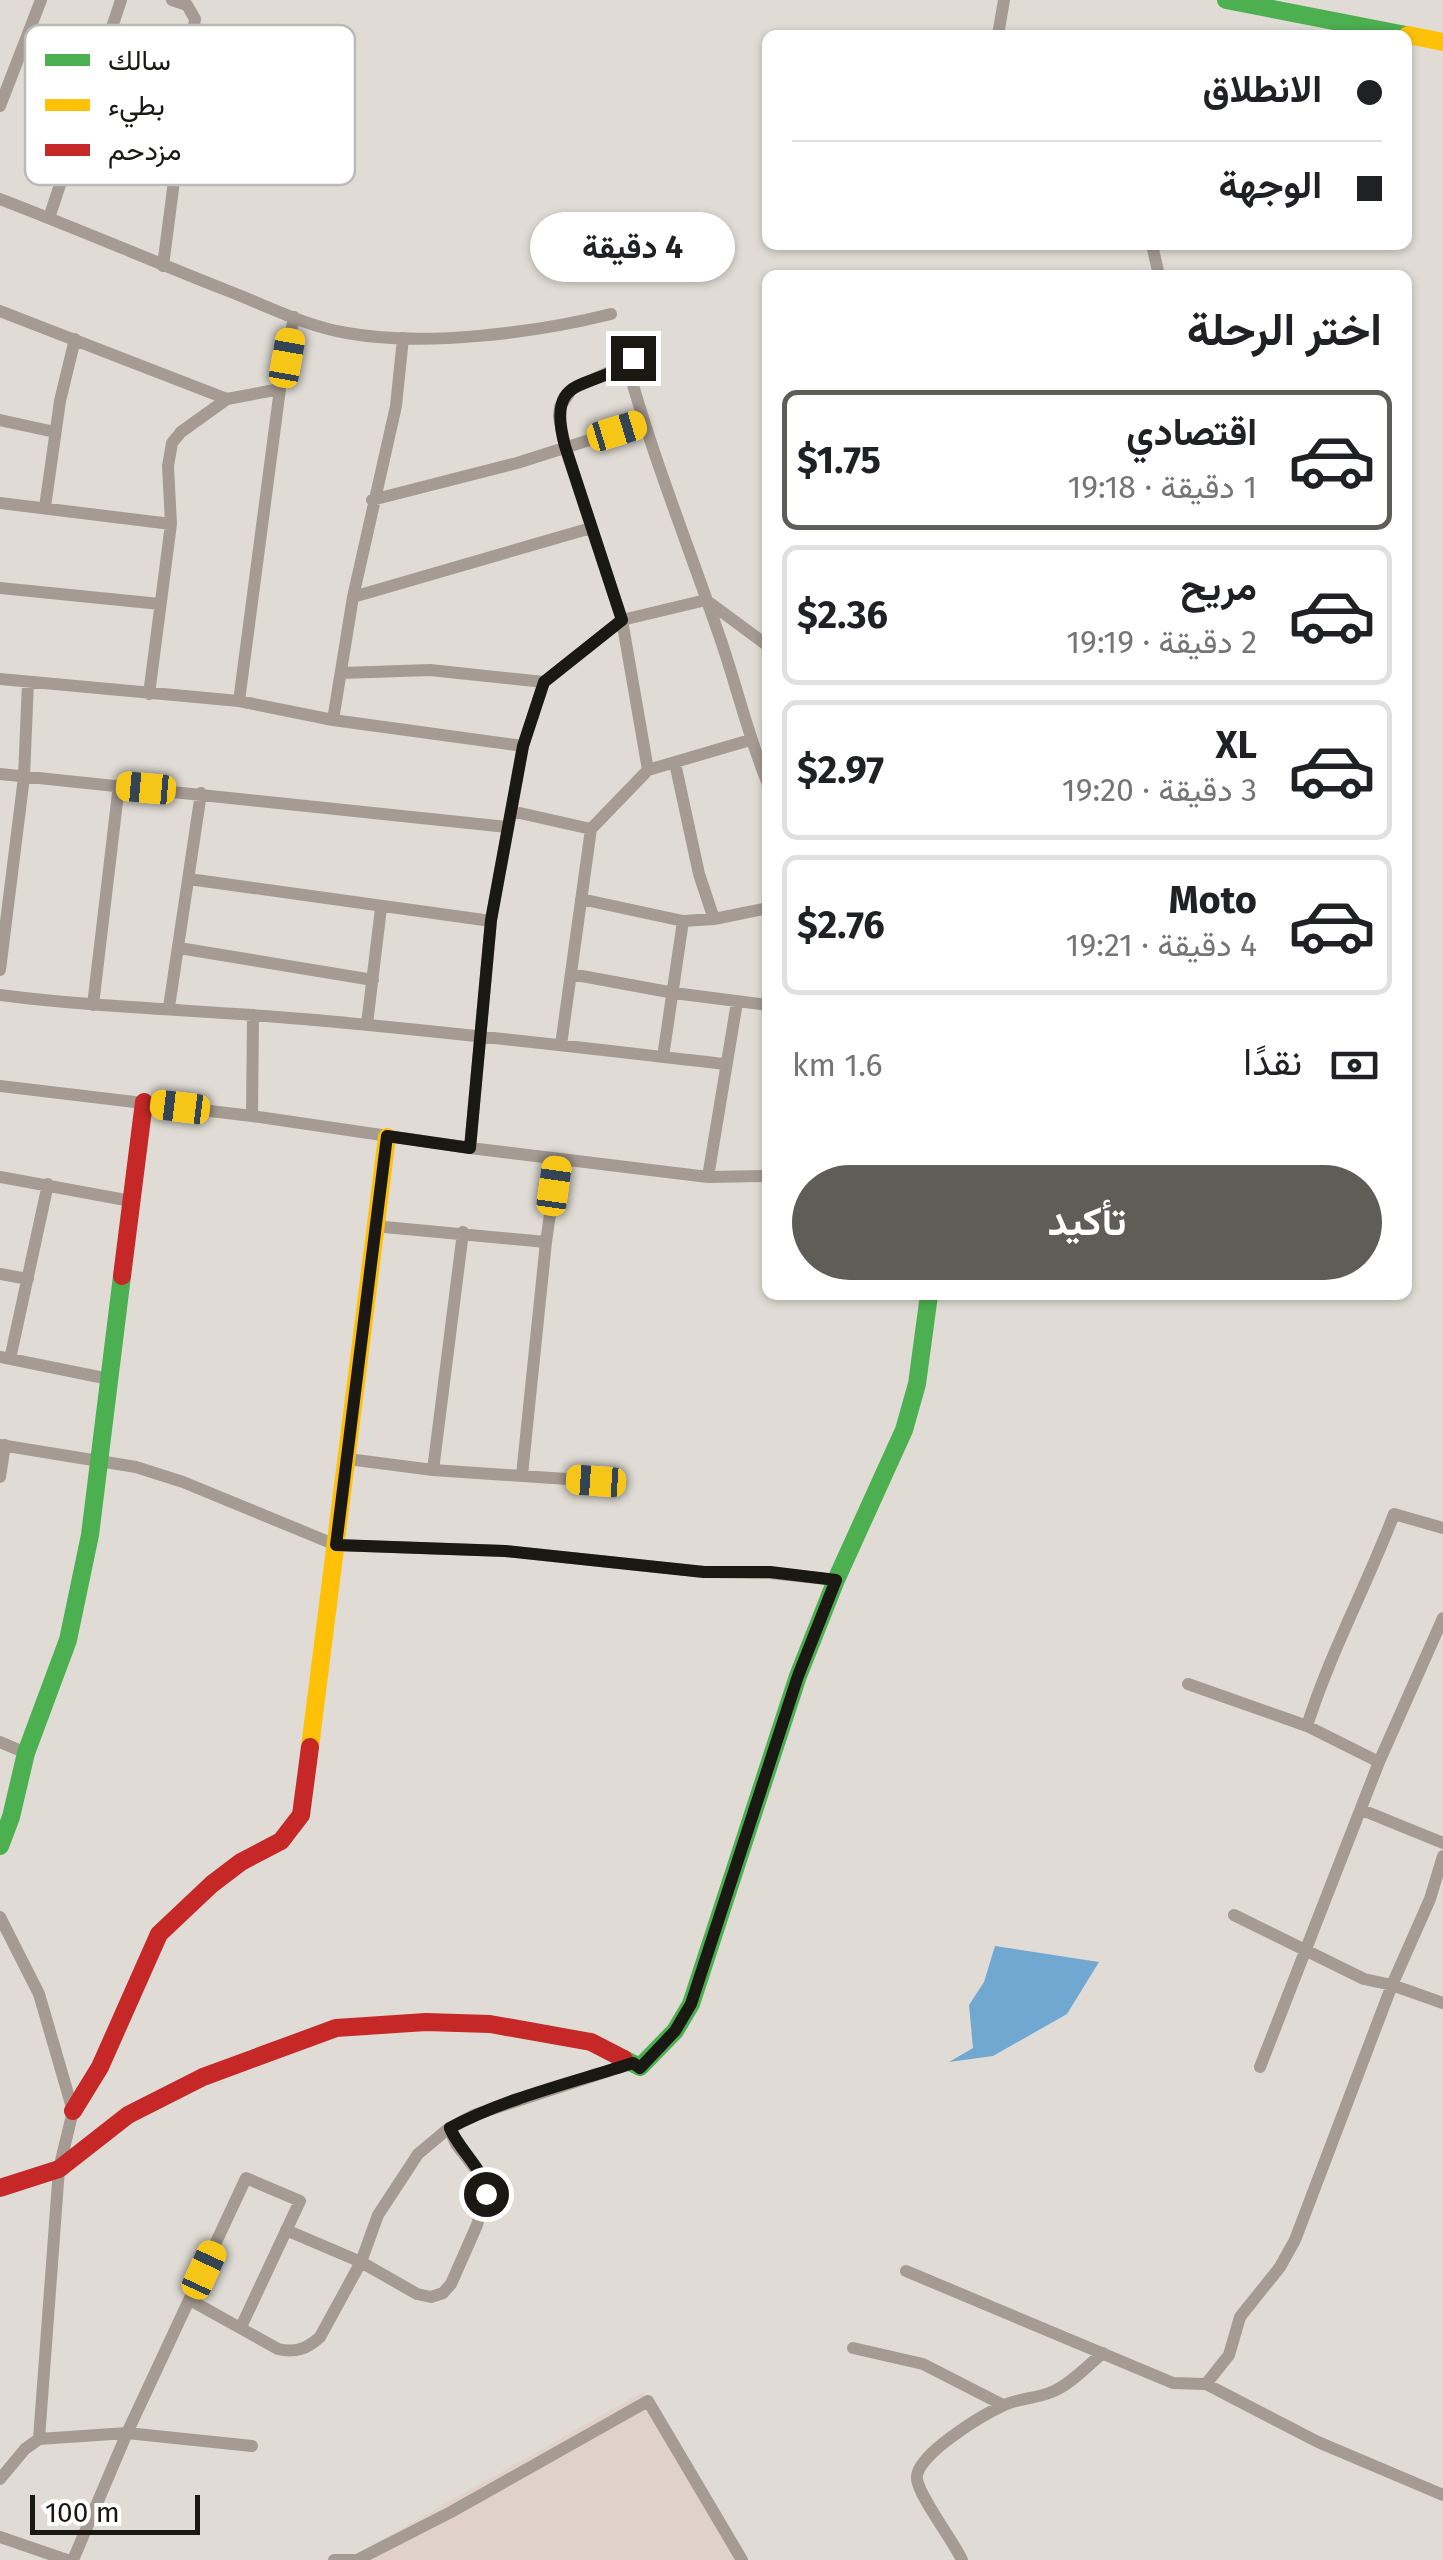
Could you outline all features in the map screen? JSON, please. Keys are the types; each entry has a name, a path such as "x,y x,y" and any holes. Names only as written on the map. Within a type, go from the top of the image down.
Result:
{"main road":[{"path":"1226,0 1381,30"},
{"path":"1412,36 1443,42"},
{"path":"0,1846 26,1753 68,1640 90,1535 144,1102"},
{"path":"73,2111 100,2067 159,1934 212,1884 280,1840 301,1814 387,1136"},
{"path":"0,2188 59,2170 128,2115 188,2084 336,2028 426,2022 490,2024 591,2042 640,2068 686,2016 798,1676 911,1407 926,1338 929,1300"}],"street":[{"path":"31,25 41,0"},
{"path":"113,25 121,0"},
{"path":"172,0 187,5 194,25"},
{"path":"999,30 1004,0"},
{"path":"0,106 25,41"},
{"path":"49,218 60,185"},
{"path":"163,266 173,185"},
{"path":"0,199 294,317 352,334 402,338 515,332 610,314"},
{"path":"0,311 227,399"},
{"path":"239,700 280,388 294,317"},
{"path":"333,720 372,500 396,406 402,338"},
{"path":"45,507 55,432 75,339"},
{"path":"634,345 634,356 627,364 584,382 567,394 559,416 565,446 622,620 648,770"},
{"path":"627,364 642,424 720,634 762,769"},
{"path":"150,694 171,524 168,466 172,443 227,399 280,388"},
{"path":"0,420 55,432"},
{"path":"372,500 517,463 642,424"},
{"path":"0,503 171,524"},
{"path":"353,597 592,528"},
{"path":"0,588 160,604"},
{"path":"470,1148 491,920 523,746 544,682 622,620 706,600 762,642"},
{"path":"341,674 430,670 544,682"},
{"path":"0,678 239,700 333,720 523,746"},
{"path":"0,970 7,857 24,777 28,682"},
{"path":"561,1046 590,829 648,770 750,740"},
{"path":"676,763 699,874 714,919"},
{"path":"0,774 508,827"},
{"path":"93,1005 119,785"},
{"path":"169,1007 201,793"},
{"path":"511,811 590,829"},
{"path":"188,880 491,920"},
{"path":"581,899 683,922 762,909"},
{"path":"366,1024 382,908"},
{"path":"663,1057 683,922"},
{"path":"180,948 372,980"},
{"path":"571,974 762,1004"},
{"path":"0,995 481,1034 725,1064"},
{"path":"708,1177 737,1002"},
{"path":"252,1116 253,1014"},
{"path":"0,1086 708,1177 762,1176"},
{"path":"522,1476 558,1159"},
{"path":"0,1178 131,1201"},
{"path":"48,1184 28,1279 5,1358 109,1379"},
{"path":"374,1226 546,1242"},
{"path":"434,1470 463,1232"},
{"path":"0,1274 28,1279"},
{"path":"0,1477 3,1445 136,1468 184,1482 336,1545 505,1551 704,1572 770,1572 836,1580"},
{"path":"348,1459 434,1470 596,1481"},
{"path":"1307,1726 1322,1677 1360,1601 1394,1514 1443,1528"},
{"path":"1260,2067 1379,1762 1443,1618"},
{"path":"1188,1684 1307,1726 1379,1762"},
{"path":"0,1742 26,1753"},
{"path":"1362,1810 1443,1843"},
{"path":"1206,2384 1229,2355 1240,2317 1280,2267 1295,2240 1392,1985 1430,1899 1443,1856"},
{"path":"1234,1915 1364,1979 1443,2004"},
{"path":"0,1917 38,1994 73,2111 59,2170 39,2438"},
{"path":"190,2300 278,2350 290,2352 311,2346 320,2337 361,2262 378,2215 418,2154 450,2128 492,2108 633,2063"},
{"path":"286,2230 361,2262 417,2294 431,2297 443,2293 477,2225 488,2185 456,2144 450,2128"},
{"path":"0,2536 70,2560 246,2178 300,2201 241,2327"},
{"path":"906,2271 1172,2383 1206,2384 1318,2442 1443,2495"},
{"path":"852,2348 923,2364 1004,2405"},
{"path":"962,2560 920,2491 918,2470 938,2448 1004,2405 1055,2391 1102,2353"},
{"path":"334,2560 355,2560 451,2512 647,2401 742,2560"},
{"path":"0,2479 39,2438 128,2432 252,2446"}],"shaded area":[{"path":"643,2392 735,2560 346,2560"}],"water":[{"path":"995,1946 1099,1962 1067,2014 993,2056 949,2062 973,2048 969,2005 984,1982"}],"traffic: fast":[{"path":"1226,0 1380,30"},
{"path":"0,1846 26,1753 68,1640 90,1535 122,1276"},
{"path":"624,2059 640,2067 675,2031 691,2004 798,1676 836,1580 904,1430 917,1384 928,1300"}],"traffic: slow":[{"path":"1412,36 1443,42"},
{"path":"310,1747 387,1137"}],"traffic: jam":[{"path":"122,1276 144,1102"},
{"path":"73,2111 100,2067 159,1934 212,1884 241,1862 281,1841 301,1815 310,1747"},
{"path":"0,2188 59,2169 128,2115 203,2077 336,2028 426,2022 490,2024 591,2042 624,2059"}],"route":[{"path":"486,2194 488,2185 481,2172 456,2144 450,2128 474,2115 539,2092 633,2063 640,2068 686,2016 798,1676 836,1580 770,1572 643,1567 505,1551 336,1545 387,1136 470,1148 491,920 523,746 544,682 622,620 565,446 560,407 572,389 622,367 633,358"}]}
